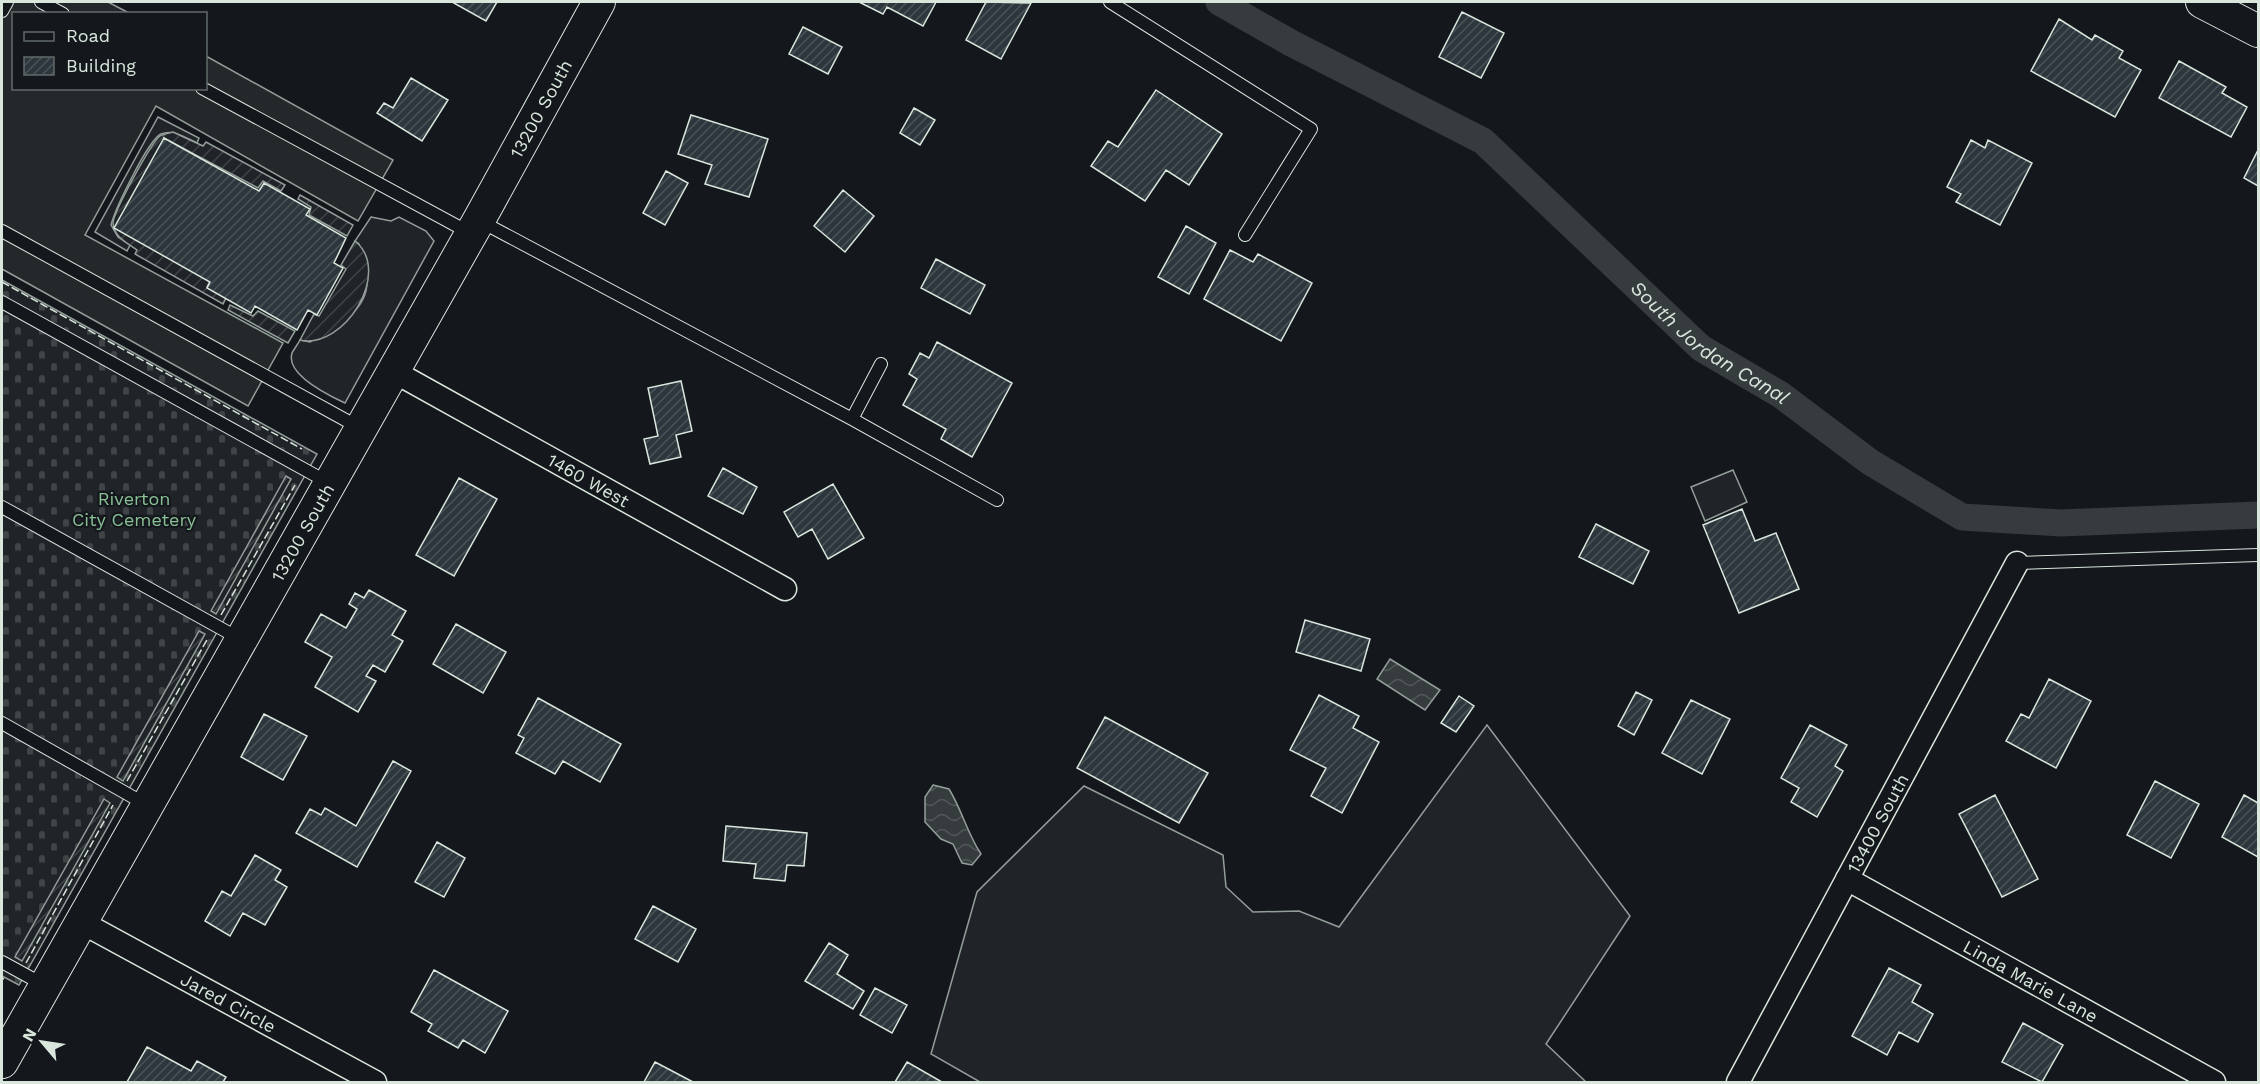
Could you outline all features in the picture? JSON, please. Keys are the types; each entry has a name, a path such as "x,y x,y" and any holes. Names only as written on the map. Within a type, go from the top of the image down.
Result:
{"street":[{"name":"13200 South","path":"2,1062 475,227 599,2"},
{"path":"2202,2 2259,31"},
{"name":"1460 West","path":"393,371 784,589"},
{"name":"13400 South","path":"1738,1083 2017,563"},
{"name":"Linda Marie Lane","path":"1847,879 2214,1083"},
{"name":"Jared Circle","path":"81,922 375,1083"}],"lane":[{"path":"2,11 7,2"},
{"path":"41,2 59,12"},
{"path":"1110,2 1311,129 1245,235"},
{"path":"206,90 852,418 997,500"},
{"path":"2,231 360,428"},
{"path":"2,302 329,483"},
{"path":"852,418 881,364"},
{"path":"2,507 240,639"},
{"path":"2017,563 2259,555"},
{"path":"2,723 147,804"},
{"path":"2,962 45,986"}],"green space":[{"path":"158,117 199,138 197,143 179,135 166,133 155,139 148,148 125,191 111,225 118,237 130,245 127,251 95,232"},
{"path":"173,132 203,146 206,142 285,185 281,191 263,181 258,188 164,138 210,281 207,287 226,298 223,304 135,254 137,250 122,239 114,228 113,223 119,206 155,141 164,134"},
{"path":"300,195 353,225 347,236 309,215 311,207 298,199"},
{"path":"371,217 391,221 399,217 426,231 434,241 345,403 310,384 302,377 295,369 292,353 300,340 310,342 328,331 355,311 361,302 367,277 359,244 355,241"},
{"path":"355,241 365,255 369,271 366,289 358,306 347,321 332,333 317,340 300,340 314,314 319,316 346,269 341,265"},
{"name":"Riverton City Cemetery","path":"2,280 317,454 19,985 2,976"},
{"path":"230,305 253,316 258,311 295,331 288,343 228,310"},
{"path":"1733,470 1747,502 1705,521 1691,487"},
{"path":"286,476 291,479 216,614 211,611"},
{"path":"199,631 205,634 123,781 117,777"},
{"path":"1487,725 1630,916 1546,1044 1586,1082 980,1082 931,1054 977,892 1084,786 1223,855 1226,887 1253,912 1299,911 1339,927"},
{"path":"104,799 110,803 22,961 15,957"}],"shaded area":[{"path":"2,2 108,2 127,12 12,12 12,90 207,90 207,57 393,160 358,221 156,106 85,235 283,343 248,406 2,269"}],"water":[{"path":"1390,659 1440,690 1425,710 1377,679"},
{"path":"933,785 949,789 958,805 981,854 972,865 962,863 953,844 941,839 925,822 925,797"}],"building":[{"path":"452,2 497,2 486,21"},
{"path":"859,2 936,2 923,26 887,7 883,14"},
{"path":"986,2 1031,3 1001,59 966,40"},
{"path":"1462,12 1504,33 1481,78 1439,57"},
{"path":"2059,19 2092,40 2095,35 2123,51 2119,58 2141,70 2115,117 2031,71"},
{"path":"803,27 842,47 828,74 789,54"},
{"path":"2179,61 2226,87 2222,93 2247,107 2231,137 2159,98"},
{"path":"411,78 448,100 422,141 377,113 384,103 393,108"},
{"path":"1156,90 1222,134 1189,185 1166,170 1145,201 1091,166 1108,141 1118,147"},
{"path":"914,108 935,120 920,145 900,133"},
{"path":"691,115 768,139 749,197 705,184 712,165 678,154"},
{"path":"164,138 259,191 264,183 310,209 306,215 346,238 334,263 343,268 317,315 308,310 297,330 255,306 251,313 207,288 210,282 114,228"},
{"path":"1971,140 1985,148 1988,140 2032,163 2000,225 1956,202 1961,194 1947,187"},
{"path":"2258,150 2258,186 2244,178"},
{"path":"666,171 688,183 665,225 643,213"},
{"path":"843,190 874,216 845,252 814,226"},
{"path":"1186,226 1216,243 1189,294 1158,277"},
{"path":"1230,250 1253,262 1258,254 1312,283 1281,341 1204,299"},
{"path":"936,259 985,285 970,314 921,288"},
{"path":"937,342 1012,383 972,457 941,439 946,429 903,405 917,379 909,374 920,353 929,358"},
{"path":"681,381 692,431 676,435 681,457 650,464 644,439 658,436 648,388"},
{"path":"723,468 757,487 743,514 708,496"},
{"path":"459,478 497,499 454,576 416,555"},
{"path":"833,484 864,538 828,559 812,529 798,537 784,512"},
{"path":"1742,509 1755,541 1776,533 1799,589 1739,613 1703,525"},
{"path":"1596,524 1649,551 1633,584 1579,557"},
{"path":"369,590 406,611 392,635 403,641 385,672 373,665 366,676 376,681 358,712 315,687 332,657 305,642 321,614 346,628 357,609 349,604 355,593 364,598"},
{"path":"1305,620 1370,639 1361,671 1296,652"},
{"path":"456,624 506,652 483,693 433,664"},
{"path":"2049,679 2091,701 2056,768 2006,741 2021,714 2029,718"},
{"path":"1636,692 1652,700 1634,735 1618,726"},
{"path":"1319,695 1359,716 1353,728 1379,742 1342,813 1311,796 1326,768 1290,750"},
{"path":"1459,696 1474,706 1456,732 1441,723"},
{"path":"538,698 621,744 600,782 563,761 555,774 516,753 524,738 518,735"},
{"path":"1691,700 1730,719 1702,774 1662,753"},
{"path":"264,714 307,736 283,780 241,757"},
{"path":"1105,717 1208,773 1179,823 1077,768"},
{"path":"1810,725 1847,745 1835,766 1843,771 1817,817 1791,802 1799,788 1781,778"},
{"path":"393,761 411,771 357,867 296,833 310,809 321,815 325,808 356,826"},
{"path":"2155,781 2199,804 2171,858 2127,835"},
{"path":"1995,795 2038,879 2002,897 1959,814"},
{"path":"2244,795 2258,803 2258,857 2222,837"},
{"path":"726,826 807,833 804,866 787,865 785,881 754,878 756,864 723,861"},
{"path":"437,842 465,858 444,897 415,882"},
{"path":"255,855 281,870 275,880 287,887 265,925 243,913 230,936 205,921 222,891 231,896"},
{"path":"653,906 696,929 678,962 635,939"},
{"path":"829,943 848,955 837,974 864,991 853,1009 805,981"},
{"path":"1889,968 1921,985 1912,1002 1933,1014 1918,1042 1899,1032 1887,1055 1852,1036"},
{"path":"434,970 508,1011 485,1053 463,1040 458,1048 428,1031 432,1024 411,1012"},
{"path":"875,988 907,1005 892,1033 860,1015"},
{"path":"2023,1023 2063,1045 2042,1082 2002,1062"},
{"path":"147,1047 191,1071 197,1061 226,1077 223,1082 127,1082"},
{"path":"655,1062 693,1082 644,1082"},
{"path":"907,1062 942,1082 895,1082"}],"waterway":[{"name":"South Jordan Canal","path":"1219,2 1291,43 1483,141 1701,348 1781,395 1870,462 1962,517 2061,523 2258,515"}],"fence":[{"path":"2,282 302,449"},
{"path":"221,615 295,485"},
{"path":"127,781 208,638"},
{"path":"26,963 113,805"}]}
